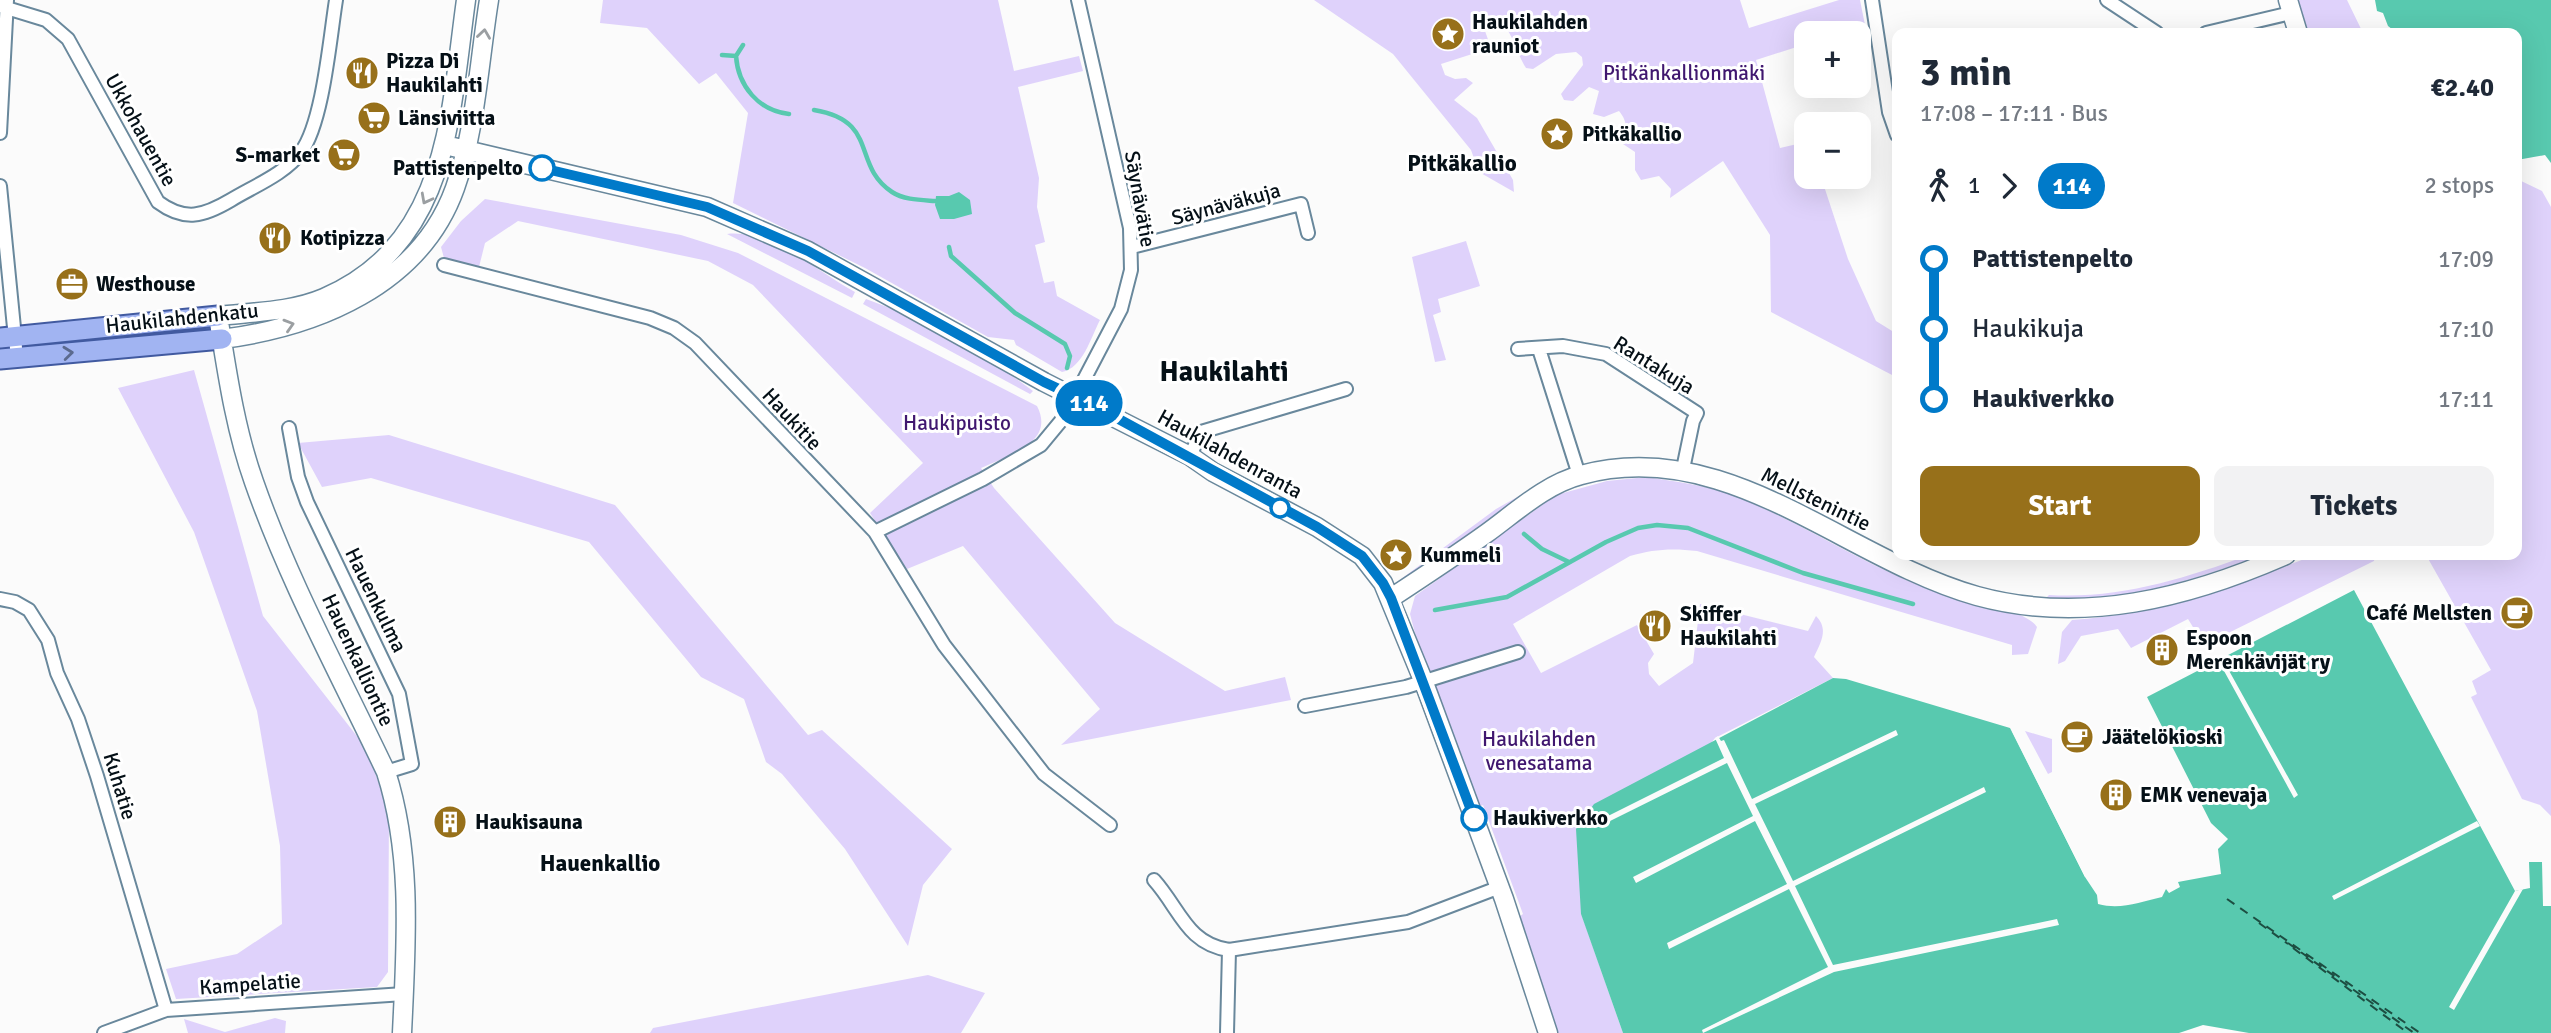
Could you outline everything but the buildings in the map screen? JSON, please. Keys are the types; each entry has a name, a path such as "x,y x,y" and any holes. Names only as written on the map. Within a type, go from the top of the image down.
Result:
{"main road":[{"name":"Haukilahdenkatu","path":"7,337 219,316"},
{"name":"Haukilahdenkatu","path":"8,359 222,339"}],"street":[{"name":"Ukkohauentie","path":"5,6 46,20 68,39 158,202 173,213 194,217 209,213 286,167 302,151 314,125 336,0"},
{"name":"Haukilahdenkatu","path":"219,316 305,304 324,298 373,268 394,248 435,183 445,145 466,0"},
{"name":"Haukilahdenkatu","path":"222,339 262,334 335,310 379,286 405,265 440,217 455,189 489,0"},
{"name":"Säynävätie","path":"1076,396 1121,309 1131,270 1132,247 1078,0"},
{"path":"1872,0 1892,121"},
{"path":"2107,0 2149,28"},
{"path":"0,133 5,6"},
{"path":"2221,28 2289,6 2296,28"},
{"name":"Haukilahdenranta","path":"445,145 707,207 808,251 1044,382 1190,456 1213,472 1350,548 1373,568 1391,598 1500,887 1548,1033"},
{"path":"0,186 8,359"},
{"name":"Säynäväkuja","path":"1132,247 1301,204 1308,233"},
{"name":"Haukitie","path":"444,265 650,318 674,328 695,343 874,532 944,645 1044,774 1111,825"},
{"name":"Hauenkalliontie","path":"219,316 245,454 300,591 386,772 400,824 404,858 402,1033"},
{"name":"Rantakuja","path":"1539,349 1563,346 1606,354 1697,413 1683,469"},
{"path":"1518,349 1539,349 1579,475"},
{"path":"1190,456 1201,432 1346,389"},
{"path":"874,532 1028,454 1052,435 1076,396"},
{"name":"Hauenkulma","path":"289,428 298,477 307,502 399,694 412,764 386,772"},
{"name":"Mellstenintie","path":"1391,598 1542,493 1579,475 1633,467 1683,469 1727,482 1892,559"},
{"name":"Mellstenintie","path":"1894,560 1954,588 2025,605 2089,608 2157,600 2272,560"},
{"name":"Kuhatie","path":"0,599 15,602 29,610 48,639 57,673 78,719 97,776 166,1010"},
{"path":"1305,706 1406,687 1518,652"},
{"path":"1154,880 1198,940 1212,947 1229,950 1408,922 1500,887"},
{"path":"1227,1033 1229,950"},
{"name":"Kampelatie","path":"104,1033 166,1010 404,994"}],"green space":[{"path":"603,0 998,0 1014,71 1079,56 1083,71 1018,87 1039,178 1037,207 1045,242 1035,245 1044,283 1054,281 1057,296 1100,320 1076,365 1062,372 1016,345 1014,340 988,337 865,268 733,203 748,113 716,73 699,84 647,28 600,23"},
{"name":"Pitkänkallionmäki","path":"1314,0 1740,0 1749,28 1839,0 1860,0 1864,21 1794,21 1794,48 1756,60 1780,148 1794,145 1794,189 1825,189 1848,259 1876,321 1892,331 1892,375 1771,312 1770,235 1723,161 1670,198 1671,189 1659,176 1641,180 1635,170 1635,152 1623,144 1626,126 1619,111 1604,117 1593,114 1599,91 1589,87 1573,101 1564,100 1561,94 1583,65 1582,57 1576,52 1556,54 1533,69 1526,68 1511,36 1499,20 1489,21 1485,31 1491,48 1441,64 1445,75 1455,79 1466,78 1473,83 1454,100 1477,118 1513,180 1514,192 1479,172 1471,150 1393,54"},
{"path":"2297,0 2347,0 2361,28 2307,28"},
{"path":"2522,181 2542,191 2551,207 2551,816 2540,805 2522,799 2471,697 2477,694 2472,681 2491,670 2429,560 2522,560"},
{"name":"Haukipuisto","path":"485,199 681,235 738,253 1037,406 1041,419 1035,438 1016,452 981,468 994,488 1115,623 1225,691 1285,677 1291,700 1061,745 1100,709 963,546 907,569 870,513 923,463 753,285 708,261 518,221 485,243 479,267 461,266 444,258 441,247 461,221"},
{"path":"727,234 744,234 777,245 855,292 852,298"},
{"path":"1466,241 1480,286 1438,299 1441,312 1433,315 1446,360 1435,362 1412,257"},
{"path":"866,299 911,316 985,356 1033,391 1030,394 863,304"},
{"path":"194,370 263,616 367,749 389,814 388,972 377,987 176,999 166,969 237,954 282,924 280,846 257,711 194,532 118,388"},
{"path":"389,435 615,505 808,735 822,730 952,849 923,885 908,946 845,849 782,774 766,762 744,699 701,677 589,542 371,478 322,487 298,443"},
{"path":"1554,476 1556,480 1499,513 1412,578 1401,579 1496,509"},
{"name":"Haukilahden venesatama","path":"1647,477 1702,486 1735,496 1921,586 1958,599 2010,611 2031,621 2037,627 2028,654 2012,655 2012,645 1697,551 1671,549 1630,556 1513,624 1541,673 1637,625 1654,654 1648,663 1649,674 1659,686 1693,663 1700,604 1808,631 1816,616 1823,631 1814,657 1833,678 1715,738 1581,913 1623,1033 1553,1033 1516,919 1523,914 1483,805 1477,808 1410,614 1415,596 1556,495 1607,481"},
{"path":"2235,560 2248,560 2157,588 2103,597 2046,598 2049,595 2101,594 2151,586"},
{"path":"2301,560 2374,560 2204,645 2188,619 2131,648 2118,629 2081,636 2065,661 2058,664 2062,632 2072,620 2105,617 2167,605 2225,588"},
{"path":"2025,731 2052,739 2052,772 2048,774"},
{"path":"928,975 985,993 961,1033 650,1033 653,1028"},
{"path":"275,1018 286,1021 285,1033 188,1033 184,1019 225,1032"}],"shaded area":[{"path":"2375,0 2551,0 2551,163 2545,155 2522,159 2522,28 2391,28 2383,13 2377,11"},
{"path":"959,192 970,200 972,214 954,219 940,219 935,205 936,196 949,196"},
{"path":"2354,590 2515,891 2530,888 2529,862 2542,862 2543,906 2551,906 2551,1033 2249,1033 2203,1025 2179,1033 1623,1033 1581,914 1576,829 1594,804 1833,678 1846,679 2010,728 2085,877 2097,895 2098,904 2123,906 2162,897 2166,889 2169,893 2180,887 2178,882 2221,874 2218,849 2228,839 2211,823 2147,697"}],"pier":[{"path":"2222,658 2298,795 2294,798 2218,660"},
{"path":"2015,729 2089,875 2085,877 2012,731"},
{"path":"1896,730 1898,735 1755,804 1793,881 1984,787 1986,792 1795,886 1833,965 2057,919 2059,925 1834,972 1703,1033 1702,1030 1828,967 1789,889 1669,949 1667,943 1787,884 1755,821 1636,883 1633,877 1753,816 1727,763 1604,824 1602,819 1724,758 1715,738 1718,736 1721,741 1724,740 1752,799"},
{"path":"2477,821 2480,826 2334,900 2332,896"},
{"path":"2523,889 2454,1010 2449,1007 2515,891"}],"waterway":[{"path":"736,56 743,45"},
{"path":"722,55 736,56 741,77 752,95 768,108 789,114"},
{"path":"814,110 835,116 848,124 857,134 872,169 892,192 907,198 935,201"},
{"path":"949,247 951,256 1015,313 1065,344 1070,356 1067,368"},
{"path":"1435,610 1507,597 1606,542 1638,528 1657,525 1688,528 1803,573 1913,604"},
{"path":"1524,534 1542,549 1569,562"}],"ferry route":[{"path":"2227,899 2420,1033"},
{"path":"2259,923 2288,944"},
{"path":"2288,943 2414,1033"},
{"path":"2293,948 2408,1033"}],"bus line":[{"name":"114","path":"542,168 707,207 808,251 1044,382 1190,456 1213,472 1317,527 1362,556 1373,568 1391,598 1474,818"}],"place":[{"name":"Haukilahden rauniot","path":"1448,34"},
{"name":"Pizza Di Haukilahti","path":"362,73"},
{"name":"Länsiviitta","path":"374,118"},
{"name":"Pitkäkallio","path":"1557,134"},
{"name":"S-market","path":"344,155"},
{"name":"Pattistenpelto","path":"542,168"},
{"name":"Kotipizza","path":"275,238"},
{"name":"Westhouse","path":"72,284"},
{"name":"Kummeli","path":"1396,555"},
{"name":"Café Mellsten","path":"2517,613"},
{"name":"Skiffer Haukilahti","path":"1655,626"},
{"name":"Espoon Merenkävijät ry","path":"2162,650"},
{"name":"Jäätelökioski","path":"2077,737"},
{"name":"EMK venevaja","path":"2116,795"},
{"name":"Haukiverkko","path":"1474,818"},
{"name":"Haukisauna","path":"450,822"}],"district":[{"name":"Pitkäkallio","path":"1462,163"},
{"name":"Haukilahti","path":"1224,372"},
{"name":"Hauenkallio","path":"600,863"}]}
